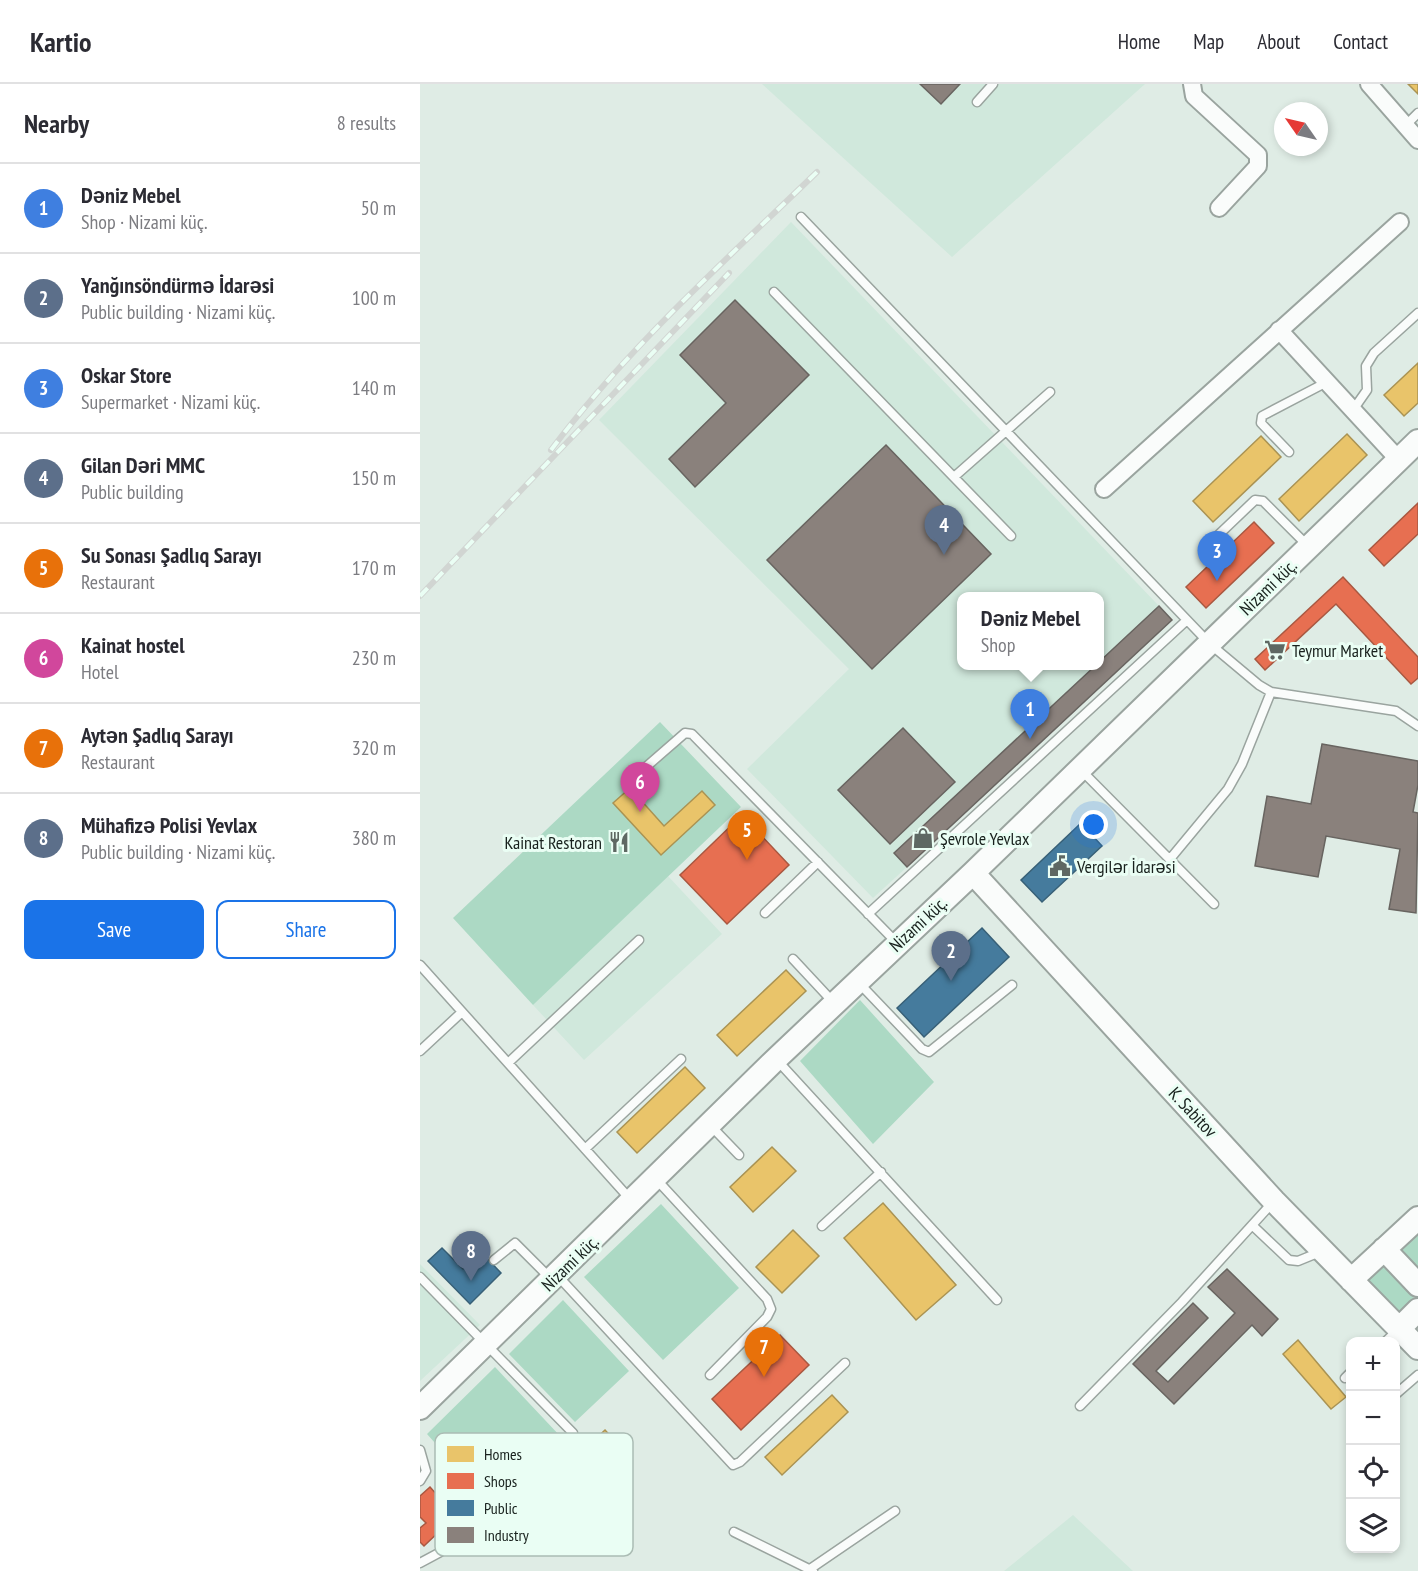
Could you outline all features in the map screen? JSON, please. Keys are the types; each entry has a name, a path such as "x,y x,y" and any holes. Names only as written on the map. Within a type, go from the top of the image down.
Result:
{"main road":[{"name":"Nizami küç.","path":"420,1408 633,1202 776,1059 973,873 1418,441"},
{"name":"K. Sabitov","path":"973,873 1274,1201 1351,1280 1392,1335 1418,1348"},
{"path":"1351,1280 1418,1218"},
{"path":"1384,1250 1418,1285"},
{"path":"1392,1335 1418,1310"}],"street":[{"path":"1192,84 1194,96 1258,155 1258,166 1219,208"},
{"path":"1369,84 1418,140"},
{"path":"1104,489 1400,222"},
{"path":"1279,330 1399,460"}],"lane":[{"path":"977,102 993,84"},
{"path":"1406,125 1418,113"},
{"path":"801,218 1210,644 1259,685 1271,692 1396,711 1418,726"},
{"path":"774,292 1011,536"},
{"path":"1353,410 1367,390 1366,366 1374,353 1418,313"},
{"path":"1289,452 1261,423 1262,416 1327,382"},
{"path":"954,477 1050,392"},
{"path":"1211,542 1255,500 1263,501 1309,547"},
{"path":"868,914 1187,620"},
{"path":"1170,859 1228,789 1242,764 1271,692"},
{"path":"639,773 685,733 692,734 898,944"},
{"path":"1080,769 1214,904"},
{"path":"765,913 818,862"},
{"path":"508,1063 639,940"},
{"path":"793,959 835,1003"},
{"path":"420,965 633,1202"},
{"path":"858,981 921,1049 929,1052 1012,985"},
{"path":"420,1051 462,1012"},
{"path":"585,1149 681,1059"},
{"path":"776,1059 997,1300"},
{"path":"710,1125 739,1155"},
{"path":"822,1226 881,1172"},
{"path":"656,1179 767,1299 771,1309 767,1317 710,1376"},
{"path":"1080,1406 1182,1302 1274,1201"},
{"path":"1252,1225 1289,1260 1298,1261 1323,1251"},
{"path":"494,1260 515,1243 555,1278 733,1465 740,1462 845,1363"},
{"path":"420,1277 573,1433"},
{"path":"1399,1391 1418,1375"},
{"path":"420,1450 426,1470 420,1480"},
{"path":"734,1533 812,1570 895,1511"},
{"path":"420,1563 435,1555"}],"shaded area":[{"path":"762,84 1145,84 952,257"},
{"path":"791,222 1159,606 1104,657 1104,592 957,592 957,670 1091,670 894,852 907,867 873,898 747,769 849,669 599,420"},
{"path":"668,876 722,934 584,1060 533,1005"},
{"path":"420,1264 480,1325 420,1381"},
{"path":"1073,1515 1133,1571 1004,1571 1046,1537"}],"green space":[{"name":"Kainat Restoran","path":"660,722 741,807 533,1005 453,918"},
{"path":"860,1000 934,1082 873,1144 800,1061"},
{"path":"661,1204 739,1288 663,1360 584,1277"},
{"path":"1418,1234 1418,1271 1399,1251"},
{"path":"1384,1265 1415,1299 1398,1315 1366,1281"},
{"path":"563,1300 629,1371 575,1422 509,1354"},
{"path":"495,1367 557,1433 435,1433 435,1443 427,1434"}],"building: Homes":[{"path":"1408,84 1418,84 1418,94"},
{"path":"1418,363 1418,403 1404,416 1384,395"},
{"path":"1347,434 1367,455 1299,521 1279,499"},
{"path":"1261,436 1281,457 1213,522 1193,501"},
{"path":"630,788 664,826 702,791 715,805 661,855 613,803"},
{"path":"786,970 806,991 737,1056 717,1035"},
{"path":"685,1067 705,1088 637,1153 617,1132"},
{"path":"772,1147 796,1171 753,1212 730,1187"},
{"path":"883,1203 956,1285 916,1320 844,1238"},
{"path":"793,1230 819,1256 782,1293 756,1267"},
{"path":"1298,1340 1346,1397 1331,1409 1283,1354"},
{"path":"832,1395 848,1412 782,1475 765,1457"}],"building: Shops":[{"path":"1418,503 1418,534 1384,566 1369,550"},
{"path":"1254,522 1274,543 1206,608 1186,587"},
{"path":"1343,577 1418,657 1418,678 1411,684 1336,604 1265,670 1255,659"},
{"path":"742,815 789,865 727,924 680,875"},
{"path":"780,1335 809,1365 741,1430 712,1399"},
{"path":"430,1487 435,1493 435,1536 424,1546 420,1542 420,1528 426,1523 420,1517 420,1496"}],"building: Public":[{"path":"1081,823 1102,846 1042,902 1021,880"},
{"path":"982,928 1009,957 924,1037 897,1008"},
{"path":"442,1248 463,1269 481,1252 501,1273 470,1304 428,1261"}],"building: Industry":[{"path":"920,84 960,84 941,104"},
{"path":"735,300 809,375 695,487 669,459 726,403 680,355"},
{"path":"886,445 991,554 872,669 767,560"},
{"path":"1159,606 1172,620 907,867 894,853 1091,670 1104,670 1104,657"},
{"path":"903,728 955,782 890,844 838,790"},
{"path":"1322,744 1418,761 1418,785 1413,812 1418,813 1416,913 1389,909 1400,849 1326,836 1318,877 1255,866 1267,796 1311,804"},
{"path":"1227,1269 1278,1319 1262,1336 1252,1325 1174,1404 1133,1364 1193,1303 1208,1318 1156,1371 1168,1382 1235,1313 1208,1287"}],"railway":[{"path":"551,450 581,412 645,340 817,172"},
{"path":"420,596 729,273"}],"place":[{"name":"Gilan Dəri MMC","path":"944,555"},
{"name":"Oskar Store","path":"1217,581"},
{"name":"Teymur Market","path":"1275,650"},
{"name":"Dəniz Mebel","path":"1030,739"},
{"name":"Kainat hostel","path":"640,812"},
{"name":"Şevrole Yevlax","path":"923,838"},
{"name":"Kainat Restoran","path":"619,842"},
{"name":"Su Sonası Şadlıq Sarayı","path":"747,860"},
{"name":"Vergilər İdarəsi","path":"1060,866"},
{"name":"Yanğınsöndürmə İdarəsi","path":"951,981"},
{"name":"Mühafizə Polisi Yevlax","path":"471,1281"},
{"name":"Aytən Şadlıq Sarayı","path":"764,1377"}]}
